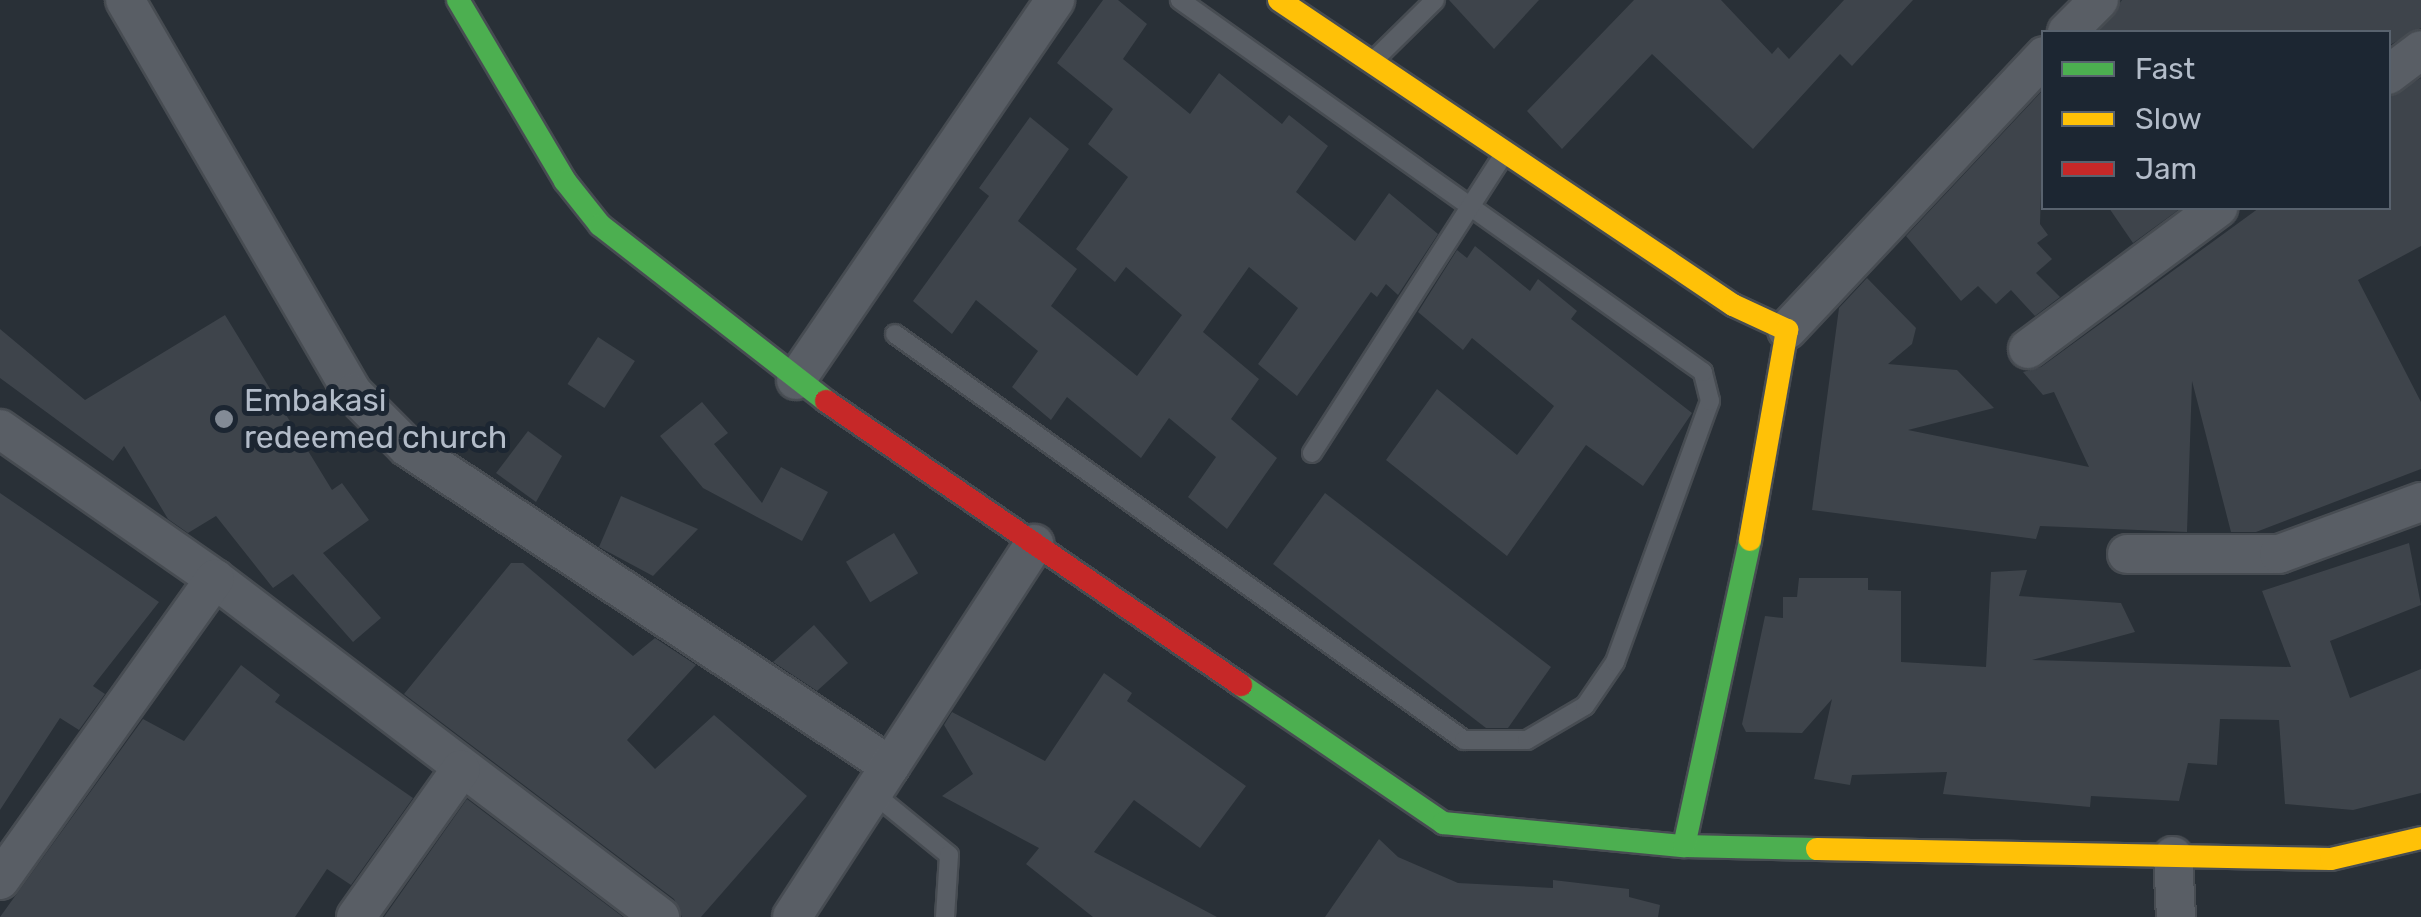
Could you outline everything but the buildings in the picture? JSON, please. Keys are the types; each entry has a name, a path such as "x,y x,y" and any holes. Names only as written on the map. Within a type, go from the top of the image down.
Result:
{"street":[{"path":"124,0 343,377 380,420 463,491 882,779"},
{"path":"458,0 564,181 600,225 796,380 1442,822 1684,846 2331,859 2421,838"},
{"path":"796,380 1055,0"},
{"path":"1280,0 1733,305 1787,330"},
{"path":"2068,30 2099,0"},
{"path":"2391,73 2421,50"},
{"path":"1684,846 1781,396 1787,330 2041,59"},
{"path":"2028,348 2215,210"},
{"path":"0,429 215,579 660,917"},
{"path":"2127,554 2279,554 2421,502"},
{"path":"792,917 1034,544"},
{"path":"0,880 215,579"},
{"path":"356,917 461,769"},
{"path":"2174,856 2176,917"}],"lane":[{"path":"895,334 1464,740 1502,746 1585,706 1615,662 1710,400 1702,372 1180,0"},
{"path":"1372,62 1435,0"},
{"path":"1312,452 1505,152"},
{"path":"882,779 949,856 953,869 941,916"}],"traffic: fast":[{"path":"458,0 565,181 600,225 826,401"},
{"path":"1684,846 1750,540"},
{"path":"1241,685 1443,823 1684,846 1817,849"}],"traffic: slow":[{"path":"1279,0 1733,305 1787,330 1750,540"},
{"path":"1817,849 2331,859 2421,838"}],"traffic: jam":[{"path":"826,401 1241,685"}],"place":[{"name":"Embakasi redeemed church","path":"224,419"}]}
